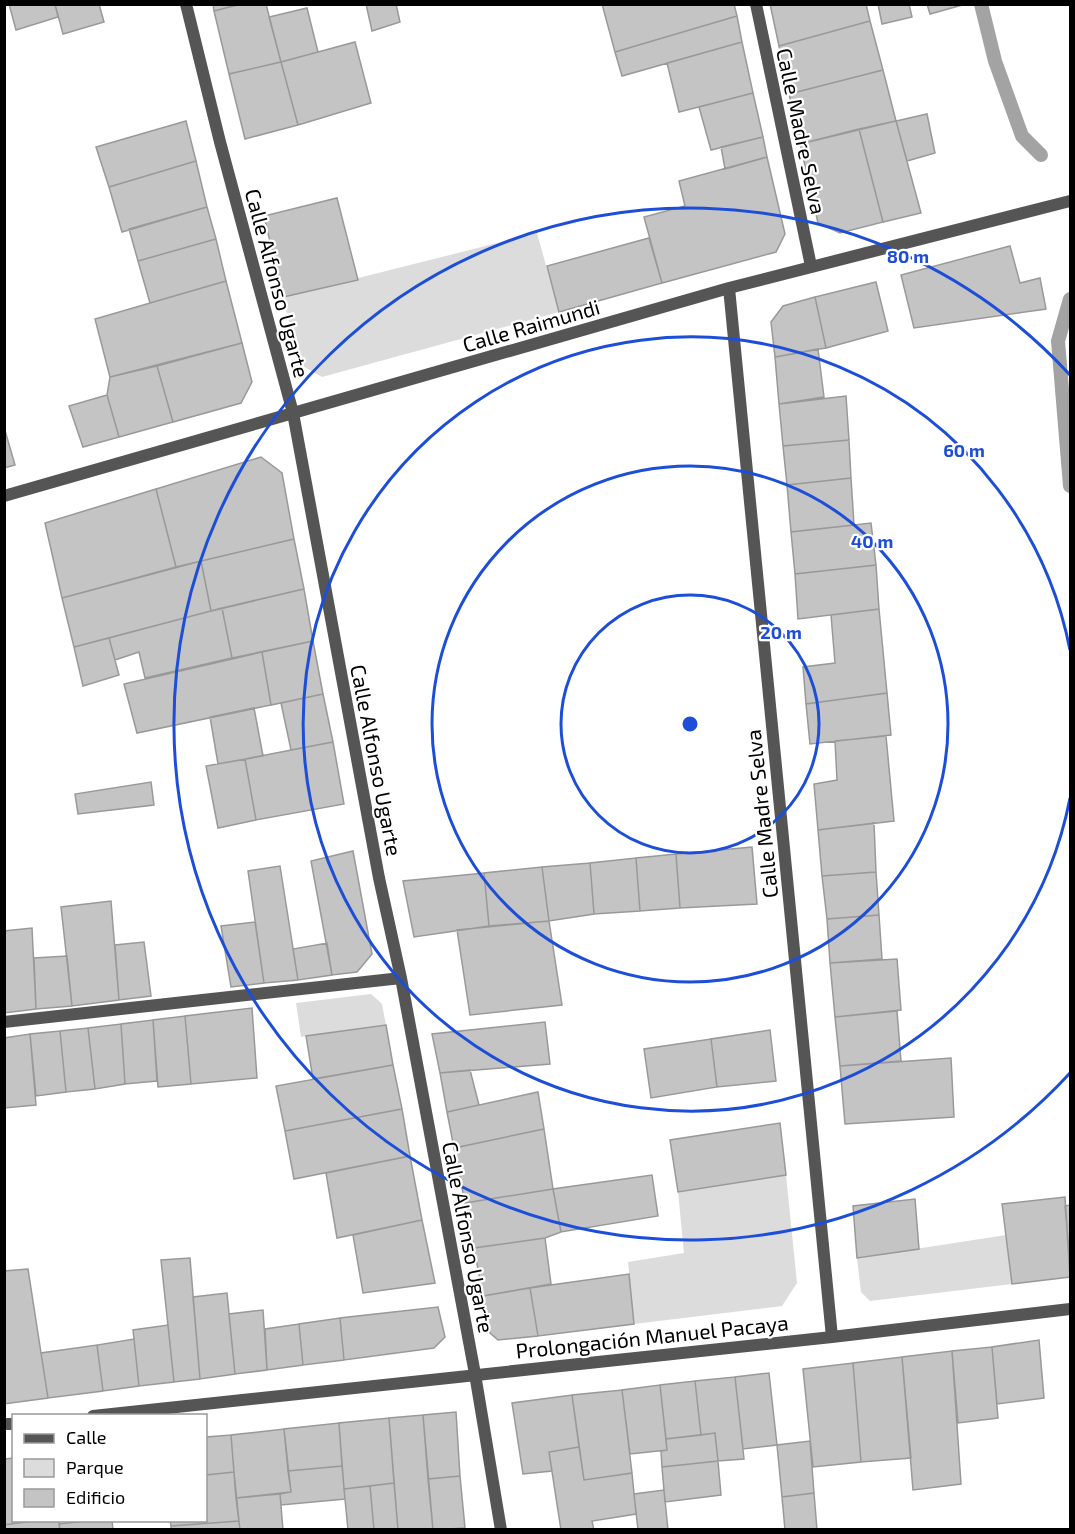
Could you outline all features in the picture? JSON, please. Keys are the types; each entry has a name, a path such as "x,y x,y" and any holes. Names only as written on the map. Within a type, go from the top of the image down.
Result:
{"street":[{"name":"Calle Alfonso Ugarte","path":"186,4 220,142 293,413 475,1374 501,1530"},
{"name":"Calle Madre Selva","path":"756,4 811,266"},
{"name":"Calle Raimundi","path":"4,496 729,288 1071,201"},
{"name":"Calle Madre Selva","path":"729,288 832,1337"},
{"path":"4,1022 401,978"},
{"name":"Prolongación Manuel Pacaya","path":"111,1414 832,1337 1071,1309"}],"green space":[{"path":"537,233 559,312 322,377 299,364 283,297"},
{"path":"371,994 382,1004 386,1025 301,1037 296,1003"},
{"path":"786,1175 797,1283 782,1306 634,1324 628,1262 684,1253 678,1192"},
{"path":"1006,1235 1012,1284 870,1301 861,1292 857,1258"}],"building":[{"path":"9,4 55,4 58,17 16,30"},
{"path":"55,4 99,4 104,22 63,34"},
{"path":"213,4 241,4 214,11"},
{"path":"241,4 266,4 281,62 229,74 214,11"},
{"path":"366,4 396,4 400,22 372,31"},
{"path":"602,4 734,4 737,16 615,52"},
{"path":"770,4 866,4 870,21 779,46"},
{"path":"878,4 909,4 912,17 882,24"},
{"path":"927,4 966,4 930,14"},
{"path":"307,8 318,52 281,62 269,17"},
{"path":"737,16 742,42 622,76 615,52"},
{"path":"870,21 883,70 789,94 779,46"},
{"path":"355,42 371,103 298,125 281,62"},
{"path":"742,42 753,93 679,112 667,63"},
{"path":"281,62 298,125 245,139 229,74"},
{"path":"883,70 896,121 800,144 789,94"},
{"path":"753,93 763,137 711,150 699,107"},
{"path":"927,114 935,153 907,161 896,121"},
{"path":"186,121 196,161 109,187 96,147"},
{"path":"896,121 921,213 883,222 859,129"},
{"path":"859,129 883,222 840,233 818,223 800,144"},
{"path":"763,137 767,157 725,169 721,147"},
{"path":"767,157 785,234 776,252 662,283 644,217 685,206 679,181"},
{"path":"196,161 207,207 122,232 109,187"},
{"path":"337,198 358,280 283,297 264,216"},
{"path":"207,207 216,239 138,261 129,229"},
{"path":"649,238 662,283 559,312 547,266"},
{"path":"216,239 226,281 150,303 138,261"},
{"path":"1010,246 1020,283 1040,278 1046,309 914,328 901,275"},
{"path":"226,281 242,343 110,377 95,319"},
{"path":"876,282 888,331 826,348 815,297"},
{"path":"815,297 826,348 775,357 771,322 783,306"},
{"path":"242,343 252,382 241,403 173,422 157,366"},
{"path":"818,349 824,397 779,404 775,357"},
{"path":"157,366 173,422 119,437 107,395 110,377"},
{"path":"107,395 119,437 83,447 69,406"},
{"path":"846,396 849,440 783,446 779,404"},
{"path":"4,427 15,465 4,468"},
{"path":"849,440 851,478 787,485 783,446"},
{"path":"261,457 282,473 294,539 176,567 156,489"},
{"path":"851,478 854,525 791,532 787,485"},
{"path":"156,489 176,567 62,598 45,523"},
{"path":"871,523 876,565 795,574 791,532"},
{"path":"294,539 304,589 211,611 201,561"},
{"path":"201,561 211,611 74,647 62,598"},
{"path":"876,565 879,609 798,619 795,574"},
{"path":"304,589 313,641 232,658 222,608"},
{"path":"222,608 232,658 145,678 139,652 115,660 109,638"},
{"path":"879,609 887,693 806,704 803,667 835,663 831,615"},
{"path":"109,638 119,675 83,686 74,647"},
{"path":"313,641 323,694 271,705 262,652"},
{"path":"262,652 271,705 137,733 124,684"},
{"path":"887,693 891,735 810,744 806,704"},
{"path":"323,694 333,742 291,750 281,703"},
{"path":"254,708 263,756 218,764 210,717"},
{"path":"886,736 894,821 818,830 814,784 837,780 835,741"},
{"path":"333,742 344,804 256,820 245,759"},
{"path":"245,759 256,820 218,828 206,766"},
{"path":"151,782 154,805 78,814 75,794"},
{"path":"874,823 876,872 822,876 818,830"},
{"path":"752,847 757,904 680,908 676,854"},
{"path":"353,851 372,954 357,972 332,975 311,861"},
{"path":"676,854 680,908 640,911 636,858"},
{"path":"636,858 640,911 594,914 590,863"},
{"path":"590,863 594,914 549,921 542,867"},
{"path":"280,866 298,980 264,983 248,871"},
{"path":"542,867 549,921 489,926 484,873"},
{"path":"876,872 879,915 827,919 822,876"},
{"path":"484,873 489,926 414,937 403,881"},
{"path":"111,901 119,1000 72,1006 61,907"},
{"path":"879,915 882,959 830,963 827,919"},
{"path":"549,921 562,1005 470,1015 457,930"},
{"path":"255,922 264,983 231,987 221,926"},
{"path":"32,928 36,1009 4,1013 4,931"},
{"path":"144,942 151,996 119,1000 115,945"},
{"path":"327,943 332,975 298,980 293,949"},
{"path":"67,956 72,1006 36,1009 34,958"},
{"path":"897,959 901,1010 835,1017 830,963"},
{"path":"252,1008 257,1078 191,1084 185,1016"},
{"path":"897,1011 901,1061 840,1066 835,1017"},
{"path":"185,1016 191,1084 158,1087 153,1020"},
{"path":"153,1020 157,1081 125,1084 121,1024"},
{"path":"545,1022 550,1064 440,1073 432,1034"},
{"path":"121,1024 125,1084 95,1089 88,1028"},
{"path":"386,1025 393,1065 313,1079 306,1036"},
{"path":"88,1028 95,1089 66,1092 60,1031"},
{"path":"770,1030 776,1081 717,1087 711,1039"},
{"path":"60,1031 66,1092 36,1096 30,1034"},
{"path":"30,1034 36,1105 4,1108 4,1038"},
{"path":"711,1039 717,1087 651,1098 644,1049"},
{"path":"951,1058 954,1117 845,1124 840,1066"},
{"path":"393,1065 402,1109 285,1131 276,1086"},
{"path":"470,1070 479,1105 447,1112 440,1073"},
{"path":"538,1092 544,1129 454,1148 447,1112"},
{"path":"402,1109 410,1156 294,1179 285,1131"},
{"path":"780,1123 786,1175 678,1192 670,1140"},
{"path":"544,1129 553,1189 465,1203 454,1148"},
{"path":"410,1156 422,1220 337,1238 326,1173"},
{"path":"652,1175 658,1216 561,1232 553,1189"},
{"path":"553,1189 561,1232 545,1238 474,1248 465,1203"},
{"path":"1065,1197 1070,1277 1012,1284 1002,1204"},
{"path":"915,1199 919,1249 857,1258 853,1206"},
{"path":"1070,1205 1070,1262 1065,1206"},
{"path":"422,1220 435,1283 363,1293 353,1235"},
{"path":"545,1238 551,1284 483,1296 474,1248"},
{"path":"190,1258 200,1379 174,1382 161,1260"},
{"path":"28,1269 48,1398 4,1404 4,1271"},
{"path":"629,1274 634,1324 538,1336 530,1288"},
{"path":"530,1288 538,1336 498,1340 490,1333 483,1296"},
{"path":"227,1293 235,1374 200,1379 193,1297"},
{"path":"438,1307 445,1337 434,1348 344,1360 340,1318"},
{"path":"263,1310 267,1370 235,1374 229,1314"},
{"path":"340,1318 344,1360 303,1365 299,1324"},
{"path":"299,1324 303,1365 267,1370 265,1329"},
{"path":"168,1325 174,1382 139,1386 133,1330"},
{"path":"134,1339 139,1386 103,1391 97,1345"},
{"path":"1039,1340 1044,1398 997,1404 992,1347"},
{"path":"97,1345 103,1391 48,1398 41,1353"},
{"path":"992,1347 998,1418 958,1423 952,1351"},
{"path":"952,1351 961,1484 913,1490 902,1357"},
{"path":"902,1357 911,1458 861,1462 853,1363"},
{"path":"853,1363 861,1462 813,1467 803,1369"},
{"path":"769,1373 777,1445 743,1449 735,1377"},
{"path":"735,1377 744,1459 718,1461 715,1433 701,1435 695,1381"},
{"path":"695,1381 701,1435 666,1439 660,1385"},
{"path":"660,1385 667,1450 630,1454 622,1390"},
{"path":"622,1390 632,1473 584,1480 572,1395"},
{"path":"572,1395 579,1447 549,1452 552,1471 523,1474 512,1403"},
{"path":"456,1412 460,1476 428,1479 423,1415"},
{"path":"423,1415 433,1530 398,1530 389,1418"},
{"path":"389,1418 394,1483 344,1489 339,1423"},
{"path":"339,1423 342,1466 288,1471 284,1429"},
{"path":"284,1429 291,1492 236,1498 231,1435"},
{"path":"715,1433 718,1461 662,1467 661,1451 667,1450 666,1439"},
{"path":"231,1435 234,1472 207,1475 207,1437"},
{"path":"810,1441 814,1493 782,1497 777,1445"},
{"path":"579,1447 584,1480 632,1473 636,1514 592,1521 594,1530 561,1530 549,1452"},
{"path":"12,1458 12,1522 26,1522 4,1525 4,1459"},
{"path":"718,1461 721,1495 665,1502 662,1467"},
{"path":"342,1466 345,1499 281,1505 280,1494 291,1492 288,1471"},
{"path":"234,1472 239,1521 171,1526 170,1522 207,1522 207,1475"},
{"path":"460,1476 465,1528 433,1530 428,1479"},
{"path":"394,1483 398,1530 374,1530 370,1486"},
{"path":"370,1486 374,1530 348,1530 344,1489"},
{"path":"664,1490 668,1530 638,1530 634,1494"},
{"path":"814,1493 817,1530 785,1530 782,1497"},
{"path":"280,1494 283,1530 240,1530 236,1498"},
{"path":"239,1521 240,1530 171,1530 171,1526"},
{"path":"26,1522 59,1522 60,1530 4,1530 4,1525"},
{"path":"112,1522 113,1530 60,1530 59,1524"}],"waterway":[{"path":"981,4 995,61 1022,136 1041,155"},
{"path":"1070,299 1058,341 1070,486"}]}
